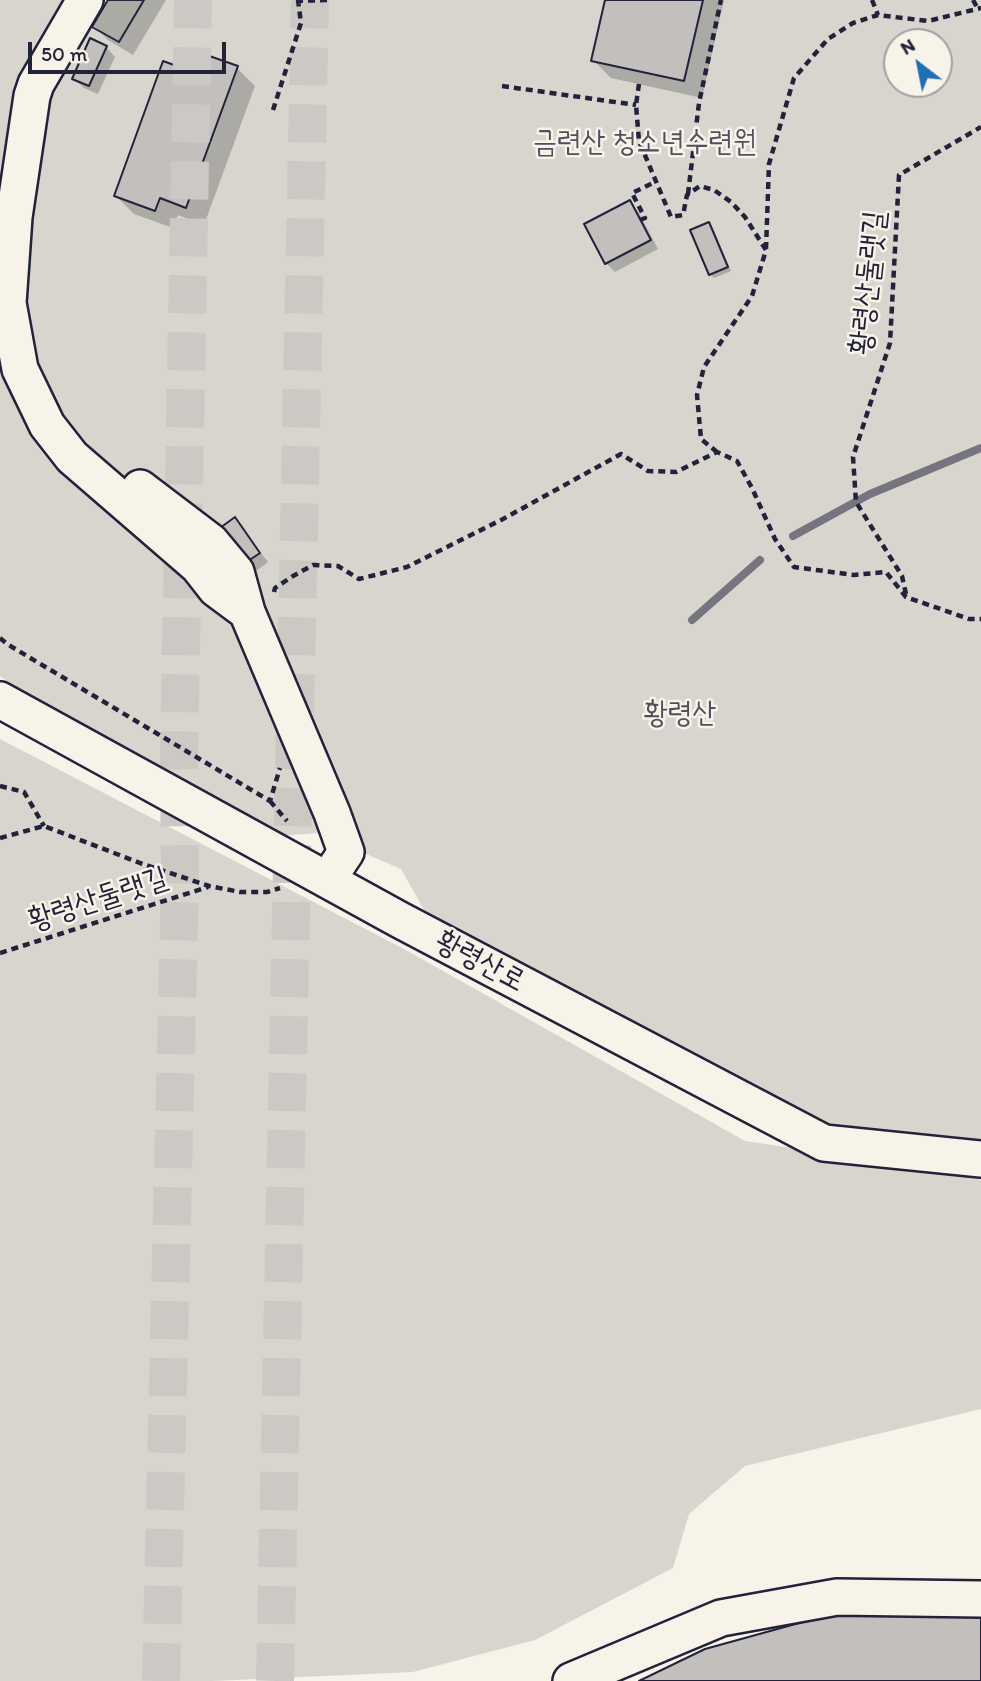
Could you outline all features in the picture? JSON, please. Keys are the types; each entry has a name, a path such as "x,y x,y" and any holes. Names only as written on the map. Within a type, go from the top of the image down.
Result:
{"street":[{"path":"85,0 34,90 14,217 8,303 20,369 47,425 72,457 198,566 216,589 249,617 346,852 315,872"},
{"name":"황령산로","path":"0,700 412,926 824,1143 981,1159"},
{"path":"571,1681 721,1618 837,1597 981,1599"}],"path":[{"path":"273,110 301,23 297,1 327,0"},
{"path":"639,84 636,105 639,141 671,217 683,215 699,103 721,0"},
{"path":"872,0 877,15"},
{"path":"973,0 980,9 928,21 877,15 853,23 828,39 794,78 769,164 766,250 752,296 704,367 697,395 701,439 717,452 737,461 775,539 794,567 854,575 886,572 906,597 969,620 981,619"},
{"path":"502,86 636,105"},
{"name":"황령산둘랫길","path":"906,597 902,576 856,502 853,457 890,344 899,174 981,127"},
{"path":"640,220 645,218 632,193 655,182"},
{"path":"687,195 700,186 714,190 731,202 745,217 766,250"},
{"path":"249,617 268,613 275,588 313,565 338,566 359,579 407,567 503,519 621,454 648,471 676,472 717,452"},
{"path":"0,638 270,802 283,760"},
{"path":"0,786 24,792 44,826"},
{"path":"0,838 44,826 140,863 209,886 240,892 267,892 315,872"},
{"name":"황령산둘랫길","path":"0,953 209,886"}],"green space":[{"name":"황령산","path":"0,0 981,0 981,1151 832,1131 433,926 401,869 317,833 279,836 27,697 0,676"},
{"path":"0,739 404,949 745,1141 901,1164 981,1180 981,1409 745,1466 689,1514 673,1568 535,1640 413,1672 213,1681 0,1681"}],"building":[{"path":"108,0 144,0 119,42 92,27"},
{"path":"108,0 144,0 119,42 92,27"},
{"path":"605,0 703,0 684,81 591,61"},
{"path":"90,38 107,46 89,86 72,79"},
{"path":"195,51 238,66 186,208 160,198 155,211 114,196 163,61 188,70"},
{"path":"630,200 651,240 605,264 584,224"},
{"path":"709,222 728,267 709,275 690,230"},
{"path":"235,517 260,553 245,563 220,528"},
{"path":"839,1612 981,1614 981,1681 639,1681 705,1649"}],"waterway":[{"path":"793,536 870,494 981,448"},
{"path":"692,620 760,560"}],"tunnel":[{"path":"161,1681 180,878 179,754 193,0"},
{"path":"275,1681 310,0"}],"park label":[{"name":"금련산 청소년수련원","path":"645,143"}]}
